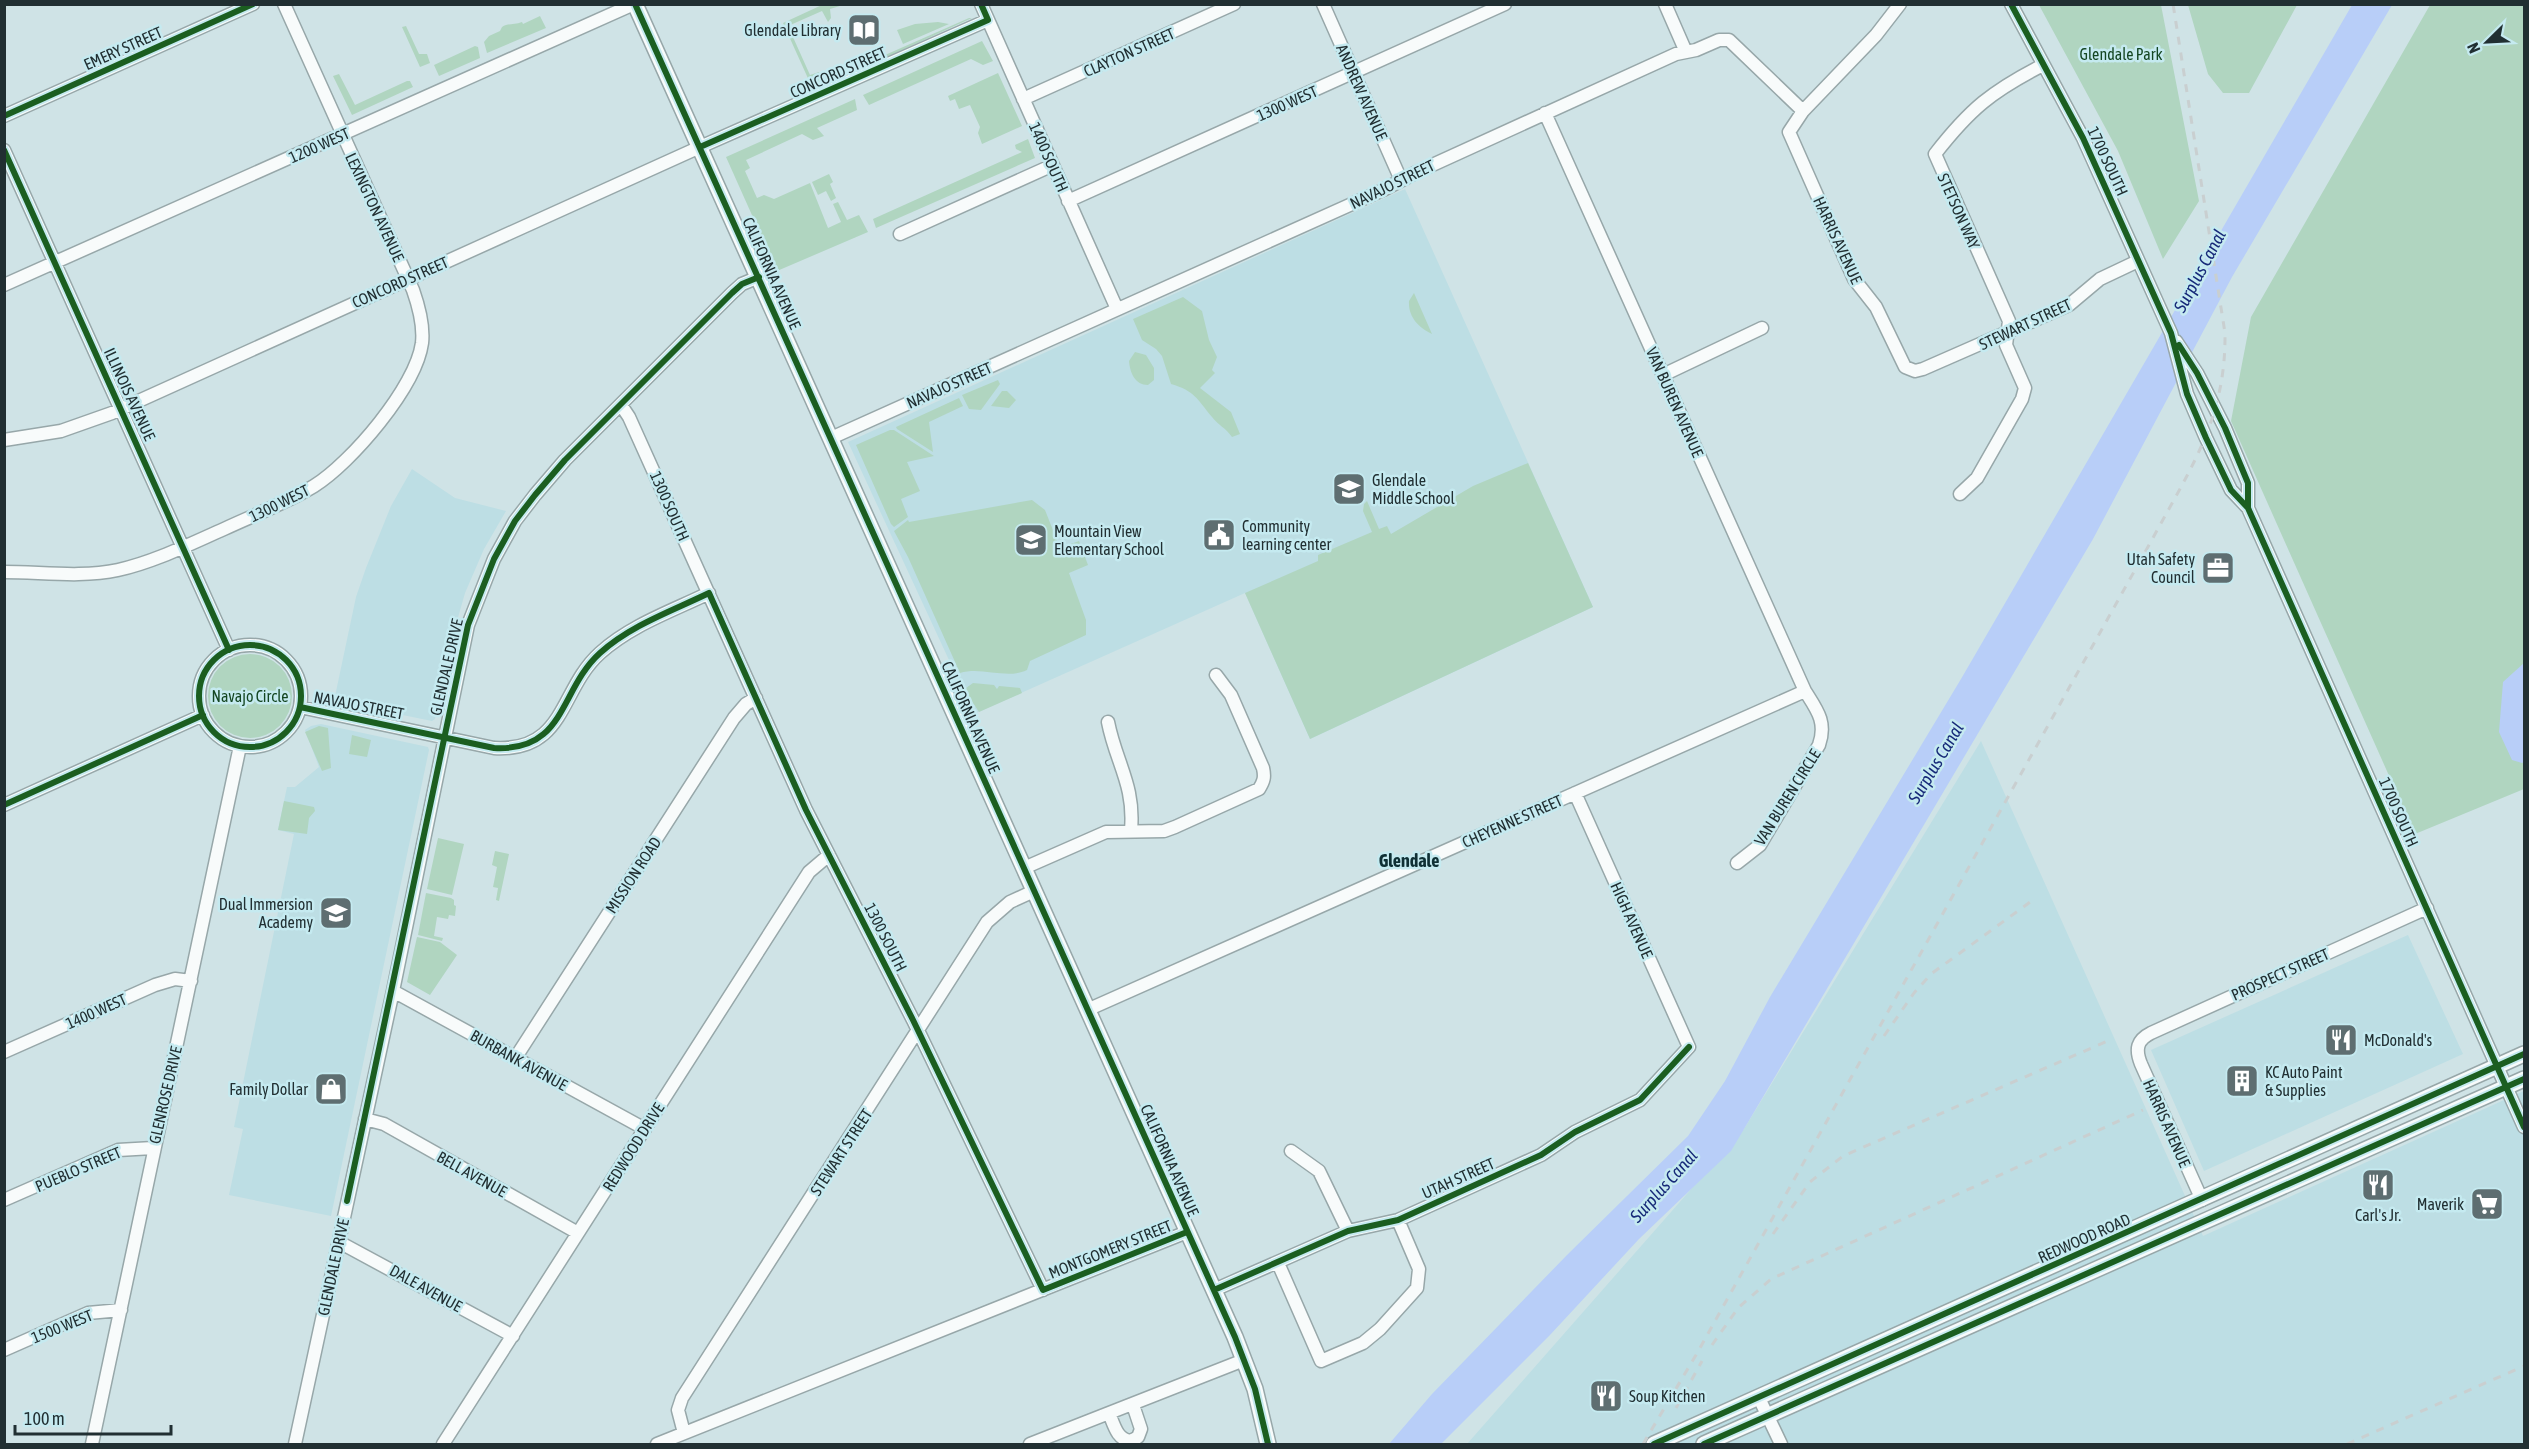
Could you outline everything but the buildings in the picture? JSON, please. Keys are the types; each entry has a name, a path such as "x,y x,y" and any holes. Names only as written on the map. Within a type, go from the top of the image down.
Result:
{"main road":[{"name":"CALIFORNIA AVENUE","path":"635,4 1214,1290 1258,1395 1268,1444"},
{"name":"REDWOOD ROAD","path":"1654,1444 2524,1054"},
{"path":"1704,1444 2524,1079"}],"street":[{"name":"EMERY STREET","path":"4,116 253,4"},
{"name":"LEXINGTON AVENUE","path":"284,4 408,279"},
{"name":"1200 WEST","path":"4,285 635,4"},
{"name":"1400 SOUTH","path":"981,4 1117,309"},
{"name":"CLAYTON STREET","path":"1023,99 1234,4"},
{"name":"ANDREW AVENUE","path":"1323,4 1401,180"},
{"name":"1300 WEST","path":"1068,201 1505,4"},
{"path":"1665,4 1686,52"},
{"path":"1803,111 1876,35 1900,4"},
{"name":"1700 SOUTH","path":"2011,4 2083,138 2171,333 2187,394 2230,490 2248,508 2524,1127"},
{"name":"CONCORD STREET","path":"4,440 31,437 75,427 121,408 988,20"},
{"name":"NAVAJO STREET","path":"831,438 1676,54 1719,40 1729,40 1803,111"},
{"name":"STETSON WAY","path":"2007,333 2009,321 1935,154 1982,101 2002,87 2043,65"},
{"name":"HARRIS AVENUE","path":"1803,111 1790,129 1791,140 1854,279 1876,307 1905,367"},
{"name":"VAN BUREN AVENUE","path":"1545,113 1805,691"},
{"name":"ILLINOIS AVENUE","path":"4,150 229,650"},
{"path":"900,234 1053,165"},
{"name":"STEWART STREET","path":"1905,367 1915,371 1923,369 2070,305 2100,279 2138,261"},
{"name":"GLENDALE DRIVE","path":"295,1444 393,991 468,625 494,559 534,495 565,460 732,293 742,284 759,277"},
{"name":"1300 WEST","path":"4,572 99,573 139,564 184,546 314,486 354,454 372,433 414,367 422,345 420,311 408,279"},
{"path":"1663,375 1762,328"},
{"path":"1960,494 1977,478 2025,394 2023,383 2006,345 2007,333"},
{"name":"1700 SOUTH","path":"2171,333 2197,373 2225,428 2248,483 2248,508"},
{"name":"1300 SOUTH","path":"621,405 629,417 796,789 918,1032 1043,1290"},
{"name":"NAVAJO STREET","path":"300,707 505,748 521,747 539,739 554,724 584,673 599,654 632,630 709,593"},
{"path":"255,645 281,656 298,679 300,707 288,730 275,741 258,747 240,746 216,734 203,715 199,696 202,680 215,659 229,650 255,645"},
{"path":"1024,867 1106,832 1131,830 1151,832 1175,827 1251,793 1263,782 1265,775 1231,695 1216,675"},
{"name":"CHEYENNE STREET","path":"1088,1010 1805,691"},
{"name":"VAN BUREN CIRCLE","path":"1737,862 1760,845 1819,745 1824,732 1822,721 1805,691"},
{"name":"MISSION ROAD","path":"516,1057 734,718 746,704 756,698"},
{"path":"4,804 203,715"},
{"path":"1108,722 1113,747 1130,789 1131,830"},
{"name":"GLENROSE DRIVE","path":"92,1444 240,746"},
{"name":"HIGH AVENUE","path":"1575,793 1689,1047"},
{"name":"REDWOOD DRIVE","path":"443,1444 809,872 829,855"},
{"name":"STEWART STREET","path":"684,1433 678,1410 682,1398 990,919 1010,902 1034,891"},
{"name":"PROSPECT STREET","path":"2138,1044 2151,1033 2427,908"},
{"name":"1400 WEST","path":"4,1052 155,985 175,979 190,981"},
{"name":"BURBANK AVENUE","path":"393,991 645,1129"},
{"name":"HARRIS AVENUE","path":"2138,1044 2137,1053 2141,1064 2202,1200"},
{"name":"UTAH STREET","path":"1214,1290 1348,1231 1398,1220 1541,1155 1575,1132 1640,1100 1689,1047"},
{"name":"BELL AVENUE","path":"365,1119 384,1124 578,1233"},
{"name":"PUEBLO STREET","path":"4,1200 118,1150 153,1148"},
{"path":"1291,1151 1319,1171 1348,1231"},
{"path":"1278,1263 1321,1361 1363,1343 1380,1329 1417,1288 1419,1269 1398,1220"},
{"name":"MONTGOMERY STREET","path":"657,1444 1187,1232"},
{"name":"DALE AVENUE","path":"339,1242 513,1336"},
{"name":"1500 WEST","path":"4,1350 88,1312 122,1310"},
{"path":"1030,1444 1244,1360"},
{"path":"1760,1398 1781,1444"},
{"path":"1109,1413 1119,1436 1131,1441 1138,1437 1141,1429 1133,1404"}],"shaded area":[{"name":"Glendale Middle School","path":"1405,189 1593,607 1310,739 1245,593 974,714 848,442"},
{"path":"412,469 455,498 506,511 484,549 465,593 453,635 435,719 432,721 334,701 356,597 391,506"},
{"path":"321,724 428,747 429,750 331,1216 229,1195 243,1129 234,1127 294,834 278,830 287,787 295,787 319,767 305,730"},
{"path":"1981,741 2203,1236 2524,1091 2524,1444 1467,1444 1744,1129"},
{"path":"2408,935 2463,1054 2204,1171 2151,1050"}],"green space":[{"path":"824,4 843,5 830,9 831,18 828,22 822,11 788,26 810,75 819,72 823,80 811,85 783,23"},
{"path":"2188,4 2297,5 2249,93 2223,93 2208,74"},
{"name":"Glendale Park","path":"2039,5 2161,5 2199,201 2163,259 2118,151"},
{"path":"2430,5 2524,5 2524,789 2415,834 2231,421 2251,317"},
{"path":"540,16 546,28 487,53 484,42 489,36 500,31 504,26 522,22 523,24"},
{"path":"972,18 854,72 851,70"},
{"path":"938,22 949,24 903,44 897,30 915,24"},
{"path":"406,26 419,54 427,54 430,63 420,67 402,27"},
{"path":"982,41 993,61 983,65 971,59 869,105 863,95"},
{"path":"475,46 478,47 480,58 439,76 434,65"},
{"path":"998,73 1022,126 982,144 978,133 980,127 970,105 959,109 955,99 950,101 948,96"},
{"path":"339,74 355,105 407,81 410,81 413,87 352,115 333,76"},
{"path":"855,99 857,110 817,128 824,136 813,140 802,134 746,160 750,168 745,171 757,198 764,195 774,199 810,183 828,228 841,222 833,204 838,202 847,220 859,215 868,232 777,271 726,157"},
{"path":"1028,139 1035,158 876,228 873,219 1022,152 1016,149 1015,145"},
{"path":"829,174 833,182 830,184 836,198 831,201 826,191 818,195 812,182"},
{"path":"1414,293 1432,334 1423,329 1412,317 1409,301"},
{"path":"1183,297 1202,311 1209,340 1217,357 1212,370 1215,373 1200,388 1231,412 1240,434 1232,437 1214,420 1195,396 1171,384 1162,356 1142,340 1133,319"},
{"path":"1135,352 1146,355 1154,368 1154,380 1148,385 1137,381 1132,374 1129,361"},
{"path":"998,380 1000,384 981,410 969,409 962,395"},
{"path":"1002,391 1007,391 1016,400 1009,408 991,406"},
{"path":"959,398 963,406 929,422 933,452 896,427"},
{"path":"894,430 934,456 907,462 920,491 901,499 908,517 894,527 856,445"},
{"path":"1528,463 1593,607 1310,739 1245,593 1318,561 1318,555 1372,532 1363,511 1367,501 1379,529 1387,526 1391,534 1473,486"},
{"path":"1032,500 1045,510 1060,548 1079,541 1088,565 1069,573 1086,620 1086,635 1030,661 1027,670 1019,673 968,671 960,673 894,531 908,520 909,522"},
{"name":"Navajo Circle","path":"250,654 266,657 280,666 289,680 292,696 289,712 280,726 266,735 250,738 234,735 220,726 211,712 208,696 211,680 220,666 234,657"},
{"path":"973,683 994,685 997,689 999,686 1020,688 1022,693 979,712 966,692 966,688"},
{"path":"319,726 328,728 331,768 322,771 305,732"},
{"path":"352,735 371,740 367,757 349,754"},
{"path":"284,801 314,807 315,811 309,818 307,834 278,830"},
{"path":"438,838 464,844 452,895 427,889"},
{"path":"495,851 509,854 499,901 496,900 498,888 493,887 497,867 492,865"},
{"path":"426,893 451,898 456,906 455,916 449,915 448,919 437,917 434,936 443,938 442,941 418,935"},
{"path":"417,937 440,942 457,955 430,995 407,982"}],"water":[{"name":"Surplus Canal","path":"2352,5 2392,5 2232,277 2093,539 1731,1151 1639,1239 1550,1335 1441,1444 1389,1444 1432,1394 1567,1255 1688,1136 1725,1081 1770,997 1961,679"},
{"path":"2524,663 2524,762 2522,763 2512,760 2499,732 2503,682"}],"railway":[{"path":"1643,1444 1696,1355 2154,536 2193,463 2213,416 2224,363 2225,333 2173,4"},
{"path":"1884,1036 1914,993 1931,974 2033,900"},
{"path":"1773,1234 1810,1182 1843,1156 2110,1040"},
{"path":"1712,1345 1738,1308 1771,1279 2143,1110"},
{"path":"1676,1408 1702,1361"},
{"path":"2347,1444 2524,1366"}],"cycle path":[{"path":"4,116 253,4"},
{"path":"635,4 1235,1337 1255,1389 1268,1444"},
{"path":"700,147 988,20 981,4"},
{"path":"2011,4 2083,138 2171,333 2187,394 2206,438 2231,490 2248,508 2524,1127"},
{"path":"4,150 229,650"},
{"path":"347,1201 468,625 494,559 515,521 565,460 732,293 742,284 759,277"},
{"path":"2179,345 2197,373 2225,428 2248,483 2248,508"},
{"path":"300,707 494,748 518,747 535,740 548,729 559,716 587,668 612,643 652,619 709,593 806,810 913,1020 1043,1290 1187,1232"},
{"path":"250,645 269,649 286,660 297,677 301,696 297,715 286,732 269,743 250,747 231,743 214,732 203,715 199,696 203,677 214,660 231,649 250,645"},
{"path":"4,805 203,715"},
{"path":"1214,1290 1348,1231 1398,1220 1541,1155 1575,1132 1640,1100 1689,1047"},
{"path":"1654,1444 2524,1054"},
{"path":"1704,1444 2524,1079"}],"place":[{"name":"Glendale Library","path":"864,30"},
{"name":"Glendale Middle School","path":"1349,489"},
{"name":"Community learning center","path":"1219,535"},
{"name":"Mountain View Elementary School","path":"1031,540"},
{"name":"Utah Safety Council","path":"2218,568"},
{"name":"Dual Immersion Academy","path":"336,913"},
{"name":"McDonald's","path":"2341,1040"},
{"name":"KC Auto Paint & Supplies","path":"2242,1081"},
{"name":"Family Dollar","path":"331,1089"},
{"name":"Carl's Jr.","path":"2378,1185"},
{"name":"Maverik","path":"2487,1204"},
{"name":"Soup Kitchen","path":"1606,1396"}],"district":[{"name":"Glendale","path":"1409,861"}]}
